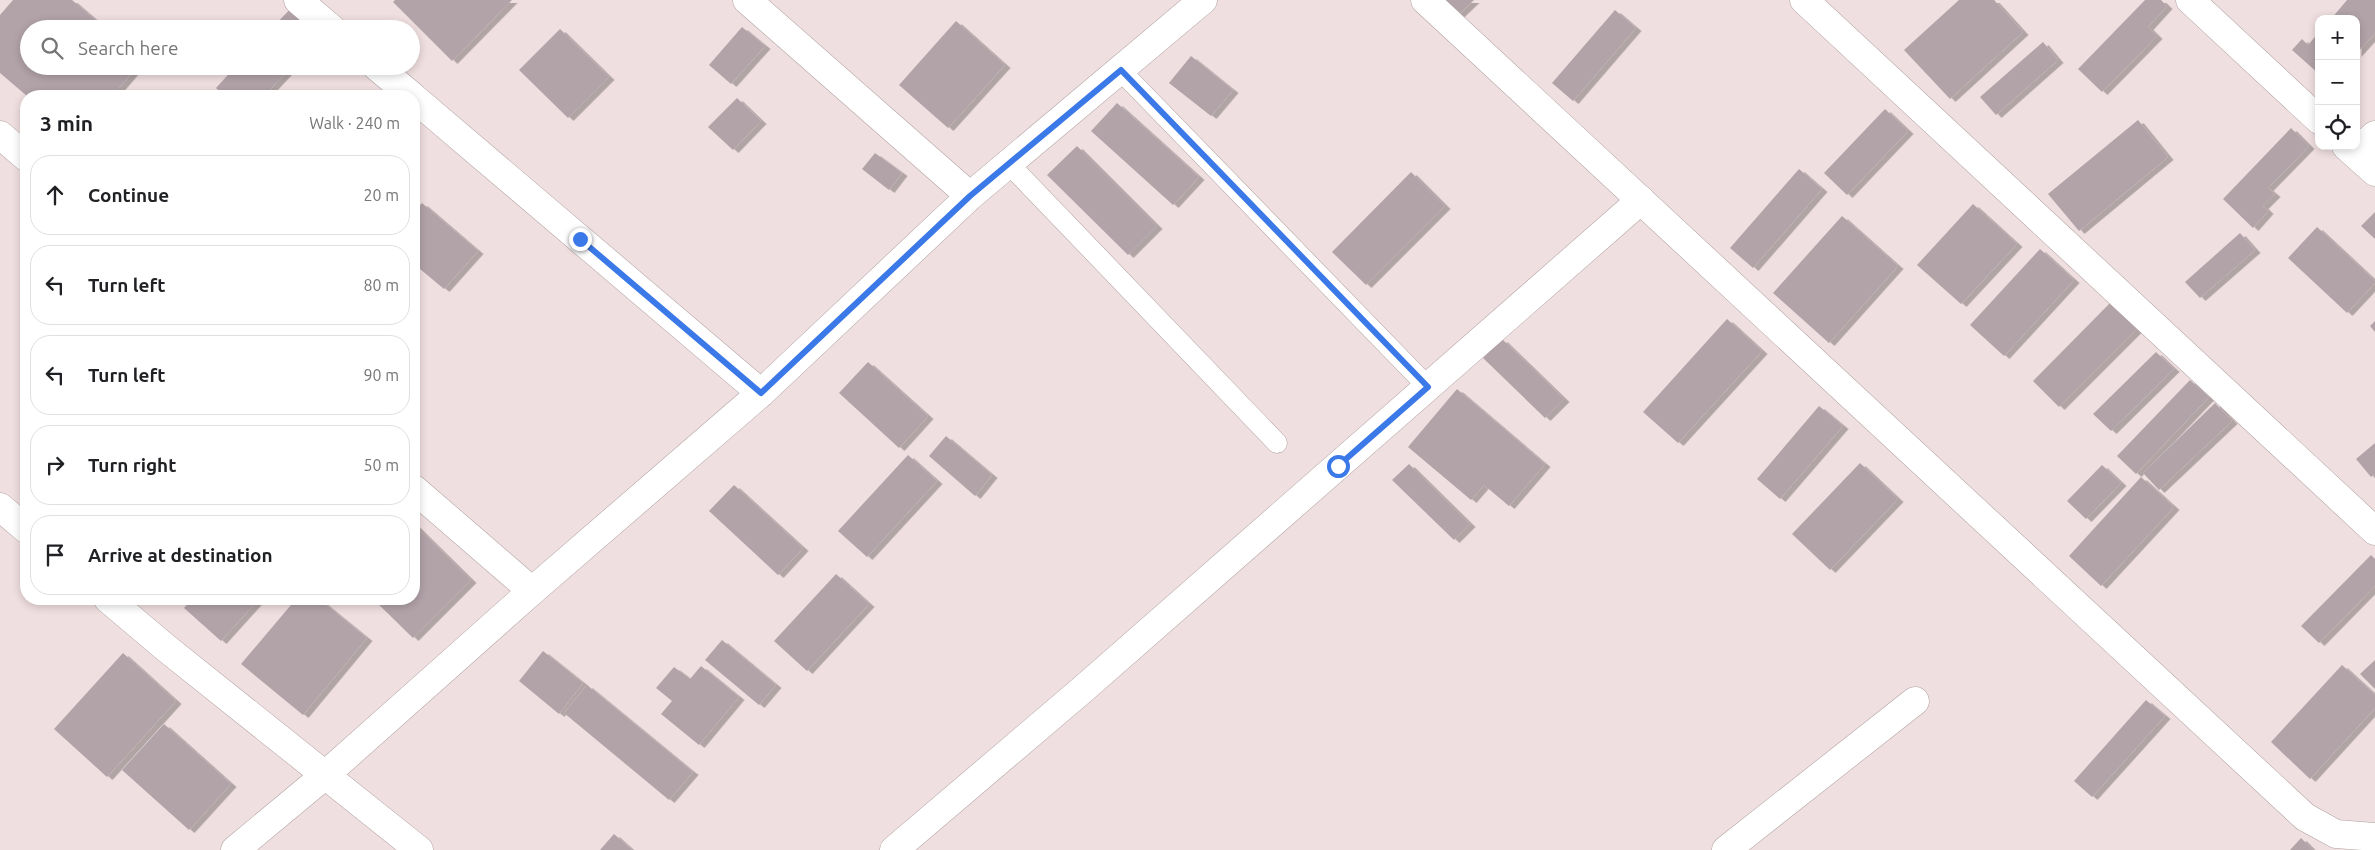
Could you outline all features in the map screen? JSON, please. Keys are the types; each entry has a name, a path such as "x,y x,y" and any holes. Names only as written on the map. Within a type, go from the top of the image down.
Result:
{"street":[{"path":"298,0 321,20"},
{"path":"747,0 970,196"},
{"path":"244,847 532,591 761,393 970,196 1202,0"},
{"path":"1425,0 2305,817 2336,834 2375,837"},
{"path":"1804,0 2375,531"},
{"path":"2190,0 2315,116"},
{"path":"387,75 405,90"},
{"path":"420,103 761,393"},
{"path":"2360,144 2375,135"},
{"path":"0,136 20,152"},
{"path":"2350,150 2375,172"},
{"path":"894,850 1082,690 1641,200"},
{"path":"420,494 532,591"},
{"path":"0,507 20,524"},
{"path":"115,605 324,776 419,850"},
{"path":"1726,850 1915,701"}],"lane":[{"path":"1121,70 1428,387"},
{"path":"1009,164 1277,442"}],"building":[{"path":"13,0 72,0 95,20 20,20 20,75 130,75 117,90 20,90 0,73 0,15"},
{"path":"395,0 512,0 452,61 420,29 420,20 411,20 393,2"},
{"path":"1434,0 1474,0 1453,20"},
{"path":"1959,0 1994,0 2023,32 1950,99 1904,50"},
{"path":"2145,0 2161,0 2167,6 2148,27 2157,36 2102,92 2078,69"},
{"path":"2347,0 2375,0 2375,33 2360,50 2360,15 2334,15"},
{"path":"295,4 312,20 280,20"},
{"path":"1615,10 1636,28 1573,101 1552,83"},
{"path":"956,21 1005,65 948,128 899,85"},
{"path":"742,27 765,46 731,84 709,65"},
{"path":"560,29 609,77 568,118 519,70"},
{"path":"2315,37 2315,70 2292,50 2302,39 2308,45"},
{"path":"2043,42 2058,60 1996,115 1980,97"},
{"path":"1191,56 1233,90 1211,116 1169,83"},
{"path":"228,75 284,75 270,90 218,90 216,88"},
{"path":"737,98 761,121 733,150 708,127"},
{"path":"1117,103 1199,177 1173,205 1091,131"},
{"path":"1885,109 1908,131 1847,195 1824,173"},
{"path":"2138,120 2168,157 2079,231 2048,194"},
{"path":"2291,128 2309,146 2268,188 2275,194 2263,206 2268,211 2253,228 2223,199"},
{"path":"1077,146 1157,226 1128,255 1047,175"},
{"path":"875,153 902,173 889,190 862,169"},
{"path":"1799,169 1822,189 1753,268 1730,248"},
{"path":"1411,172 1445,206 1366,285 1332,252"},
{"path":"422,203 478,251 444,289 420,269 420,205"},
{"path":"1973,204 2017,244 1961,304 1917,265"},
{"path":"2375,212 2375,239 2361,226"},
{"path":"1842,216 1898,266 1829,343 1773,293"},
{"path":"2317,227 2375,281 2347,313 2288,258"},
{"path":"2240,233 2255,250 2200,298 2185,282"},
{"path":"2040,249 2074,280 2004,356 1970,325"},
{"path":"2111,302 2138,328 2059,407 2033,381"},
{"path":"1727,319 1762,351 1678,443 1643,412"},
{"path":"2375,321 2375,332 2370,326"},
{"path":"1502,339 1564,399 1545,418 1483,358"},
{"path":"2156,352 2174,369 2111,431 2093,414"},
{"path":"868,362 928,416 899,448 839,393"},
{"path":"2190,380 2209,397 2136,474 2117,456"},
{"path":"1457,389 1545,464 1509,506 1484,485 1471,500 1408,447"},
{"path":"2215,403 2232,421 2159,490 2143,473"},
{"path":"1819,406 1843,426 1780,499 1757,479"},
{"path":"946,436 992,475 975,496 929,456"},
{"path":"2375,443 2375,474 2371,477 2356,459"},
{"path":"908,455 937,481 867,557 838,531"},
{"path":"1860,463 1898,499 1830,570 1792,534"},
{"path":"1409,464 1470,524 1454,540 1392,480"},
{"path":"2102,465 2121,483 2086,519 2067,501"},
{"path":"2141,477 2174,507 2101,586 2069,556"},
{"path":"734,485 803,548 778,575 709,511"},
{"path":"420,530 471,580 413,638 379,605 420,605"},
{"path":"2371,555 2375,559 2375,586 2319,643 2301,626"},
{"path":"836,574 869,604 807,671 774,641"},
{"path":"187,605 254,605 221,641 184,608"},
{"path":"291,605 326,605 367,638 303,715 241,664"},
{"path":"722,640 776,685 759,705 705,660"},
{"path":"543,651 583,683 559,714 519,681"},
{"path":"123,653 176,701 107,777 54,729"},
{"path":"2375,660 2375,689 2360,674"},
{"path":"2342,665 2375,695 2375,708 2310,779 2271,742"},
{"path":"701,666 739,697 699,745 661,714 672,701 656,688 674,667 690,679"},
{"path":"587,685 693,772 669,800 564,713"},
{"path":"2146,700 2165,716 2092,797 2074,781"},
{"path":"164,724 231,784 189,830 122,770"},
{"path":"614,834 632,850 600,850"},
{"path":"2301,838 2313,850 2290,850"}],"route":[{"path":"580,239 761,393 970,196 1121,70 1428,387 1338,466"}]}
